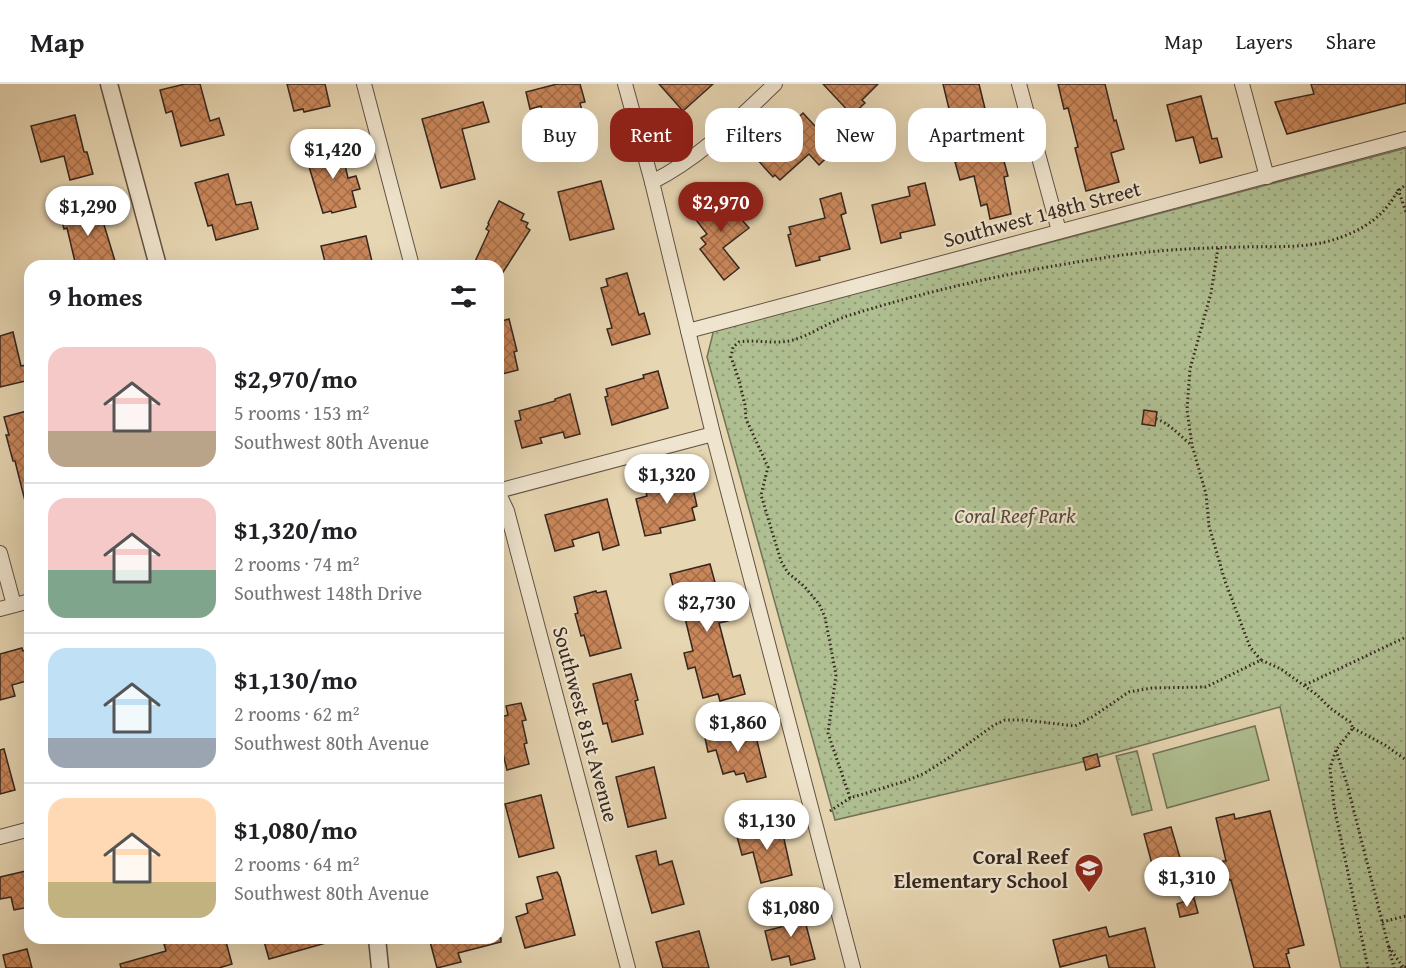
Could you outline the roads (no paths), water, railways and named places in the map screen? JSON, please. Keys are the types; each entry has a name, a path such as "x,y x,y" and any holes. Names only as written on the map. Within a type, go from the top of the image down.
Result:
{"street":[{"path":"109,84 156,260"},
{"path":"364,84 410,260"},
{"path":"625,84 652,182 713,434 853,968"},
{"path":"652,182 690,161 716,140 775,84"},
{"path":"1019,84 1059,231"},
{"path":"1242,84 1267,177"},
{"name":"Southwest 148th Street","path":"688,330 1406,139"},
{"path":"504,489 713,434"},
{"name":"Southwest 81st Avenue","path":"504,507 628,968"},
{"path":"0,553 7,607 24,603"},
{"path":"0,837 24,831"},
{"path":"378,944 380,968"}],"place":[{"name":"Coral Reef Elementary School","path":"1089,894"}],"park label":[{"name":"Coral Reef Park","path":"1015,515"}]}
